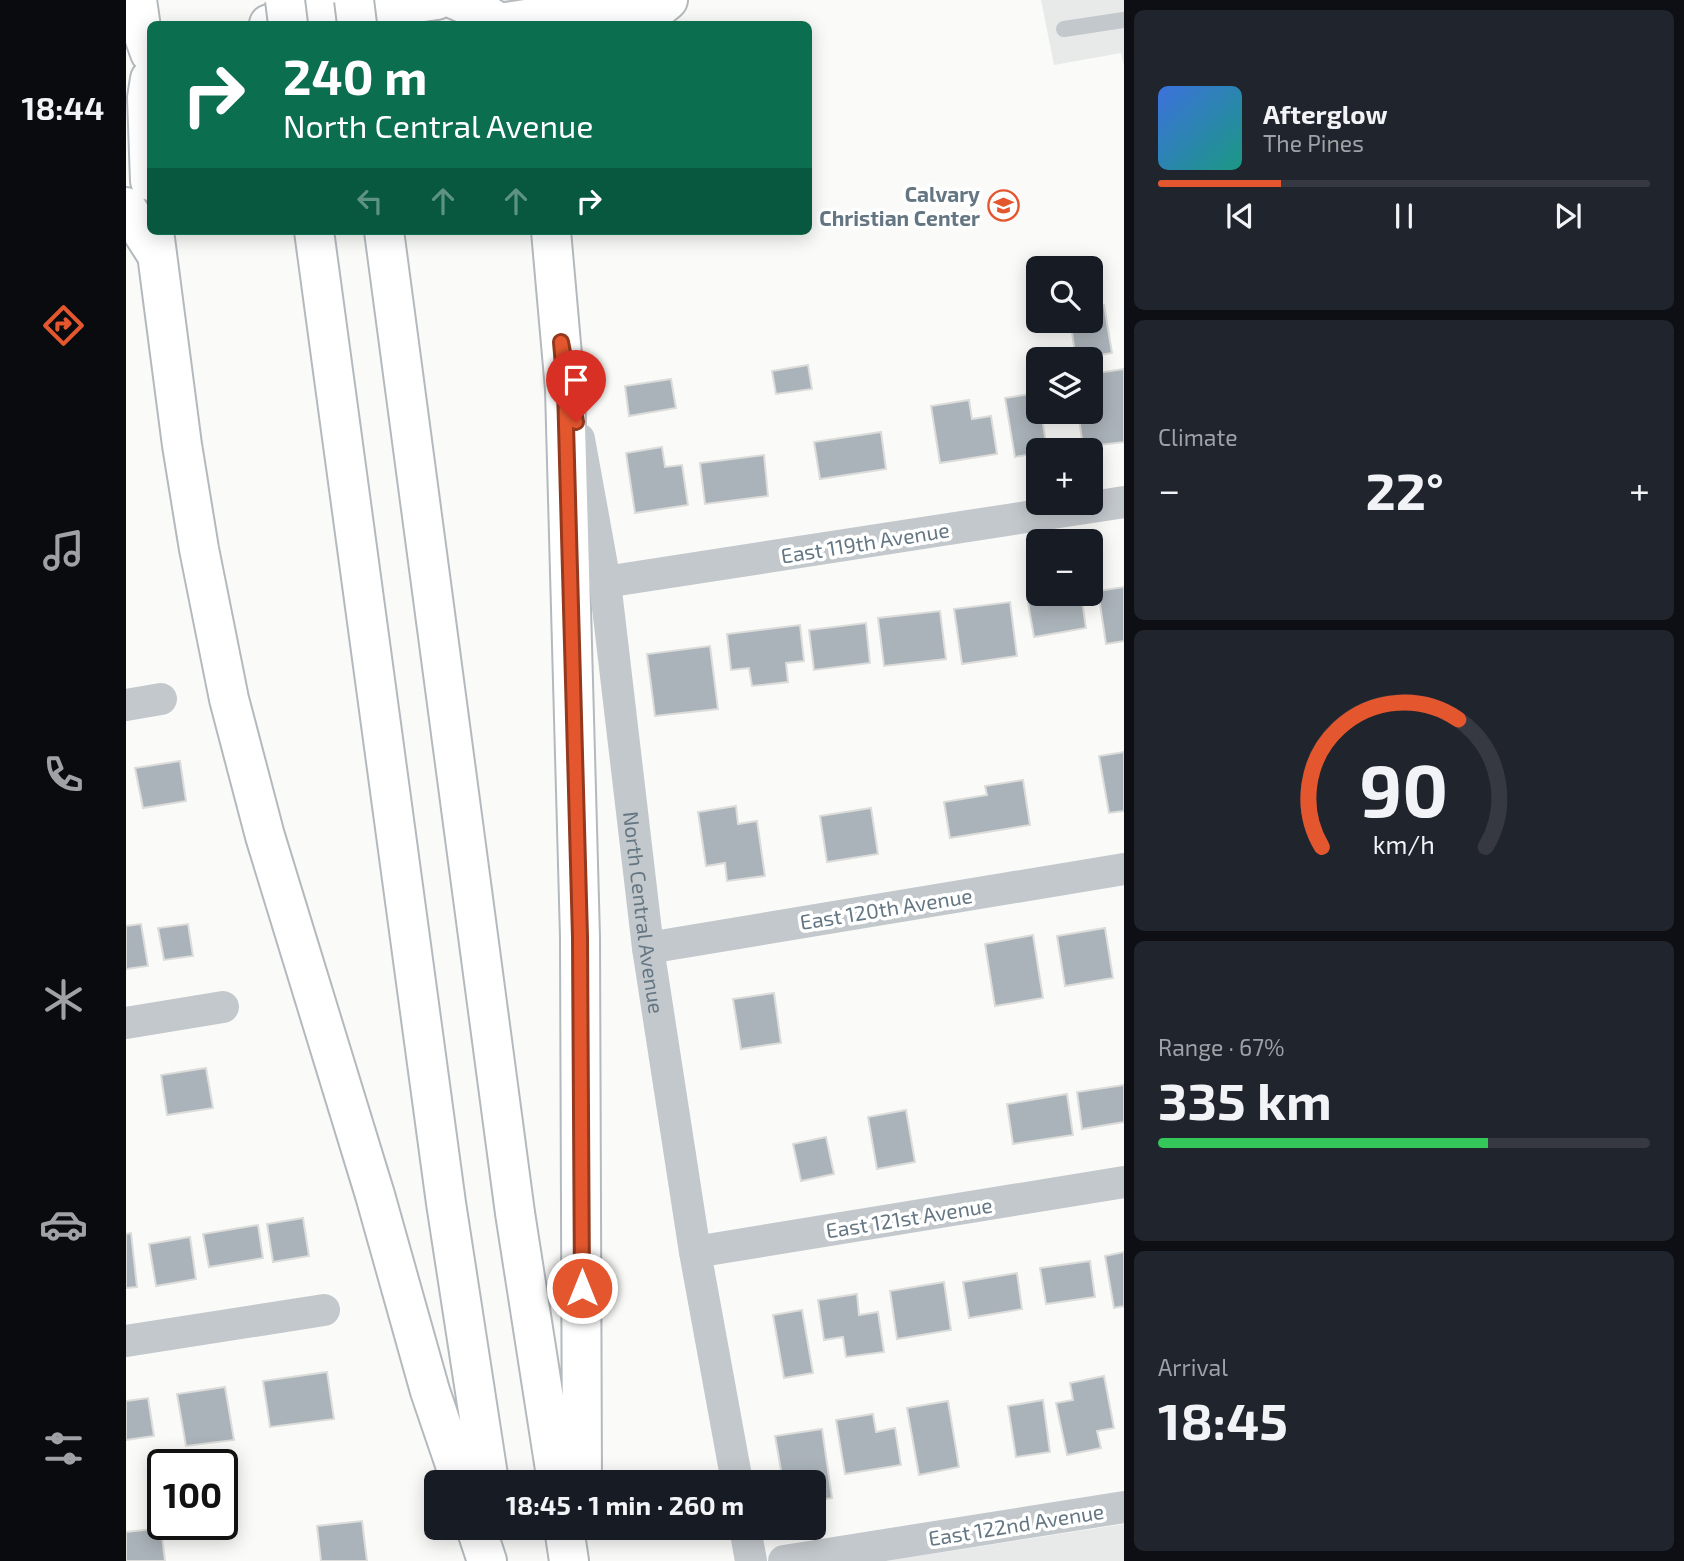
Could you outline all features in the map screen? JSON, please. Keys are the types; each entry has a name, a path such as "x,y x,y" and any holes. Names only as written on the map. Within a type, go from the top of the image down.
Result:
{"main road":[{"path":"137,0 146,61 147,98"},
{"path":"285,0 288,21"},
{"path":"354,0 357,21"},
{"path":"290,21 437,0"},
{"path":"482,15 654,0"},
{"path":"643,21 668,0"},
{"path":"126,86 146,61"},
{"path":"126,207 147,233"},
{"path":"315,235 446,1203 487,1470"},
{"path":"385,235 511,1185 555,1470"},
{"path":"551,235 565,388 580,937 582,1470"},
{"path":"154,242 197,536 238,736 265,836 375,1195 430,1391 457,1470"},
{"path":"480,1540 487,1561"},
{"path":"498,1540 501,1561"},
{"path":"566,1540 569,1561"},
{"path":"582,1540 582,1561"}],"street":[{"name":"North Central Avenue","path":"561,342 605,582 648,948 695,1252 735,1470"},
{"name":"East 119th Avenue","path":"605,582 1124,502"},
{"path":"126,705 161,699"},
{"name":"East 120th Avenue","path":"648,948 1124,869"},
{"path":"126,1023 222,1007"},
{"name":"East 121st Avenue","path":"695,1252 1124,1182"},
{"path":"126,1341 324,1310"},
{"name":"East 122nd Avenue","path":"784,1561 1124,1507"},
{"path":"747,1540 751,1561"}],"lane":[{"path":"1064,29 1124,20"}],"shaded area":[{"path":"1041,0 1124,0 1124,66 1121,53 1054,65"},
{"path":"1124,1524 1124,1561 886,1561"}],"building":[{"path":"1103,305 1112,353 1103,354 1103,347 1074,347 1072,333 1103,333"},
{"path":"808,365 812,389 776,394 772,371"},
{"path":"1124,369 1124,442 1103,445 1103,438 1082,438 1080,424 1103,424 1103,372"},
{"path":"671,379 676,408 629,416 625,386"},
{"path":"1026,395 1026,424 1043,424 1045,438 1026,438 1026,455 1015,457 1005,398"},
{"path":"969,400 972,419 991,416 997,454 940,463 931,406"},
{"path":"881,432 886,469 820,479 814,442"},
{"path":"662,447 665,467 682,465 688,505 635,513 626,453"},
{"path":"764,455 768,496 705,504 700,463"},
{"path":"1124,587 1124,641 1106,644 1100,606 1103,606 1103,590"},
{"path":"1010,602 1017,656 962,664 954,609"},
{"path":"1029,606 1083,606 1086,628 1034,637"},
{"path":"940,611 946,659 884,666 878,618"},
{"path":"866,623 870,663 814,670 809,630"},
{"path":"800,625 804,661 786,663 788,682 752,686 749,668 731,670 727,634"},
{"path":"710,646 718,709 655,716 647,654"},
{"path":"1124,752 1124,811 1109,813 1099,756"},
{"path":"180,761 186,801 143,808 135,768"},
{"path":"1023,780 1030,825 950,838 944,802 987,795 985,786"},
{"path":"736,806 738,824 757,821 765,876 727,881 725,863 706,866 698,812"},
{"path":"871,808 878,854 827,862 820,816"},
{"path":"141,924 148,966 126,969 126,926"},
{"path":"188,924 193,956 164,960 158,928"},
{"path":"1105,928 1113,978 1065,986 1057,936"},
{"path":"1033,935 1043,998 995,1006 985,944"},
{"path":"774,993 781,1043 741,1049 733,999"},
{"path":"206,1068 213,1108 167,1115 161,1075"},
{"path":"1124,1085 1124,1122 1082,1129 1077,1092"},
{"path":"1067,1094 1073,1135 1013,1144 1007,1104"},
{"path":"906,1110 915,1162 877,1169 868,1117"},
{"path":"826,1137 834,1174 801,1181 793,1144"},
{"path":"303,1218 309,1256 273,1262 267,1224"},
{"path":"258,1225 263,1258 209,1267 203,1234"},
{"path":"131,1233 137,1287 126,1288 126,1234"},
{"path":"190,1237 196,1279 156,1286 149,1244"},
{"path":"1124,1252 1124,1306 1114,1308 1105,1256"},
{"path":"1090,1261 1095,1297 1046,1304 1040,1268"},
{"path":"1017,1273 1022,1309 969,1318 963,1282"},
{"path":"944,1282 951,1330 897,1339 890,1291"},
{"path":"857,1294 859,1315 878,1312 884,1352 846,1357 843,1337 824,1340 818,1300"},
{"path":"802,1310 813,1373 784,1378 773,1315"},
{"path":"327,1372 334,1419 270,1427 263,1381"},
{"path":"1104,1376 1114,1428 1097,1431 1101,1448 1067,1455 1056,1403 1073,1400 1070,1383"},
{"path":"225,1387 234,1440 186,1446 177,1394"},
{"path":"148,1398 154,1436 126,1440 126,1401"},
{"path":"1043,1400 1050,1452 1016,1457 1008,1406"},
{"path":"948,1401 959,1467 919,1475 907,1408"},
{"path":"873,1414 876,1432 895,1428 901,1465 845,1474 836,1420"},
{"path":"822,1429 832,1498 826,1499 826,1470 781,1470 775,1436"},
{"path":"362,1521 367,1561 321,1561 317,1526"},
{"path":"147,1530 147,1540 162,1540 165,1561 126,1561 126,1532"}],"place":[{"name":"Calvary Christian Center","path":"1003,205"}],"route":[{"path":"576,422 561,342 565,388 580,937 582,1288"}]}
